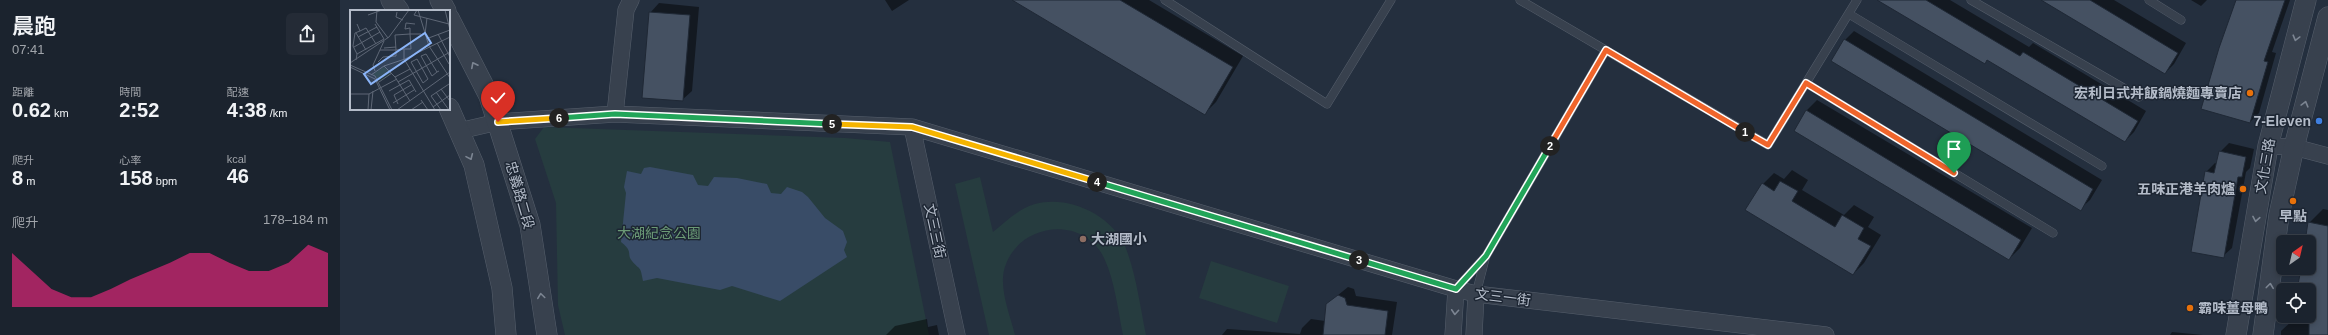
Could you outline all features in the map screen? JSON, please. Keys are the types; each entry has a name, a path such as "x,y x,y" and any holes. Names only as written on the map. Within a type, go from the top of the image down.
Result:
{"street":[{"path":"392,0 398,10"},
{"path":"440,0 445,10"},
{"path":"615,114 626,10 631,0"},
{"name":"文化三路","path":"2236,335 2268,146 2306,0"},
{"name":"忠義路二段","path":"450,20 489,96 530,225 547,335"},
{"name":"文化三路","path":"2263,335 2279,215 2294,147 2326,29"},
{"path":"450,110 474,165 502,288 506,335"},
{"name":"文三一街","path":"459,131 498,122 615,114 912,127 1476,294 1826,335"},
{"name":"文三三街","path":"912,127 957,335"},
{"path":"2268,146 2294,147 2328,156"},
{"path":"1453,335 1456,289"},
{"path":"1474,335 1476,294"}],"lane":[{"path":"1165,0 1327,104 1391,0"},
{"path":"1520,0 1768,145 1857,0"},
{"path":"1971,0 2139,98"},
{"path":"2149,0 2181,20"},
{"path":"1849,14 2102,166"},
{"path":"1456,289 1486,256 1606,50"},
{"path":"1806,83 2053,233"},
{"path":"1476,294 1486,256"}],"green space":[{"name":"大湖紀念公園","path":"544,127 845,138 890,142 929,335 565,335 558,305 556,203 535,139"},
{"path":"980,177 993,232 1023,209 1035,204 1048,202 1061,202 1075,205 1088,210 1110,225 1119,235 1129,256 1135,278 1146,335 1123,335 1111,276 1104,258 1095,244 1082,235 1068,230 1054,230 1039,233 1025,239 1014,250 1006,264 1003,281 1005,300 1015,335 989,335 955,184"},
{"path":"1211,261 1289,286 1277,323 1199,298"}],"water":[{"path":"650,167 693,175 698,185 708,186 714,177 737,178 767,184 771,193 781,194 787,187 802,192 825,218 843,231 847,242 844,250 847,257 780,301 732,286 720,290 657,278 643,281 639,268 630,259 629,251 621,242 626,193 624,187 627,171 641,174 644,168"}],"building":[{"path":"1012,0 1120,0 1233,67 1205,115"},
{"path":"1877,0 1926,0 2020,56 2023,52 2138,121 2125,142 1987,60 1985,64"},
{"path":"2041,0 2090,0 2178,53 2165,74"},
{"path":"2236,0 2285,0 2264,61 2268,62 2250,123 2201,109 2219,48"},
{"path":"649,12 690,15 683,101 642,98"},
{"path":"1844,39 2093,189 2081,211 1831,61"},
{"path":"1806,110 2021,240 2009,260 1794,131"},
{"path":"2219,151 2246,157 2242,177 2238,177 2224,258 2191,252 2205,171 2214,173"},
{"path":"1780,181 1798,191 1792,201 1835,227 1842,215 1864,228 1858,239 1871,246 1853,275 1745,210 1762,183 1774,191"},
{"path":"2308,222 2328,226 2328,335 2309,335 2309,323 2316,323 2316,283 2298,283 2300,275 2316,275 2316,235 2306,235"},
{"path":"1338,295 1345,298 1347,305 1388,311 1385,335 1323,335 1326,304"}],"place":[{"name":"宏利日式丼飯鍋燒麵專賣店","path":"2250,93"},
{"name":"7-Eleven","path":"2319,121"},
{"name":"五味正港羊肉爐","path":"2243,189"},
{"name":"早點","path":"2293,201"},
{"name":"大湖國小","path":"1083,239"},
{"name":"霸味薑母鴨","path":"2190,308"}],"route":[{"path":"498,122 615,114 912,127 1456,289 1486,256 1606,50 1768,145 1806,83 1954,173"}]}
